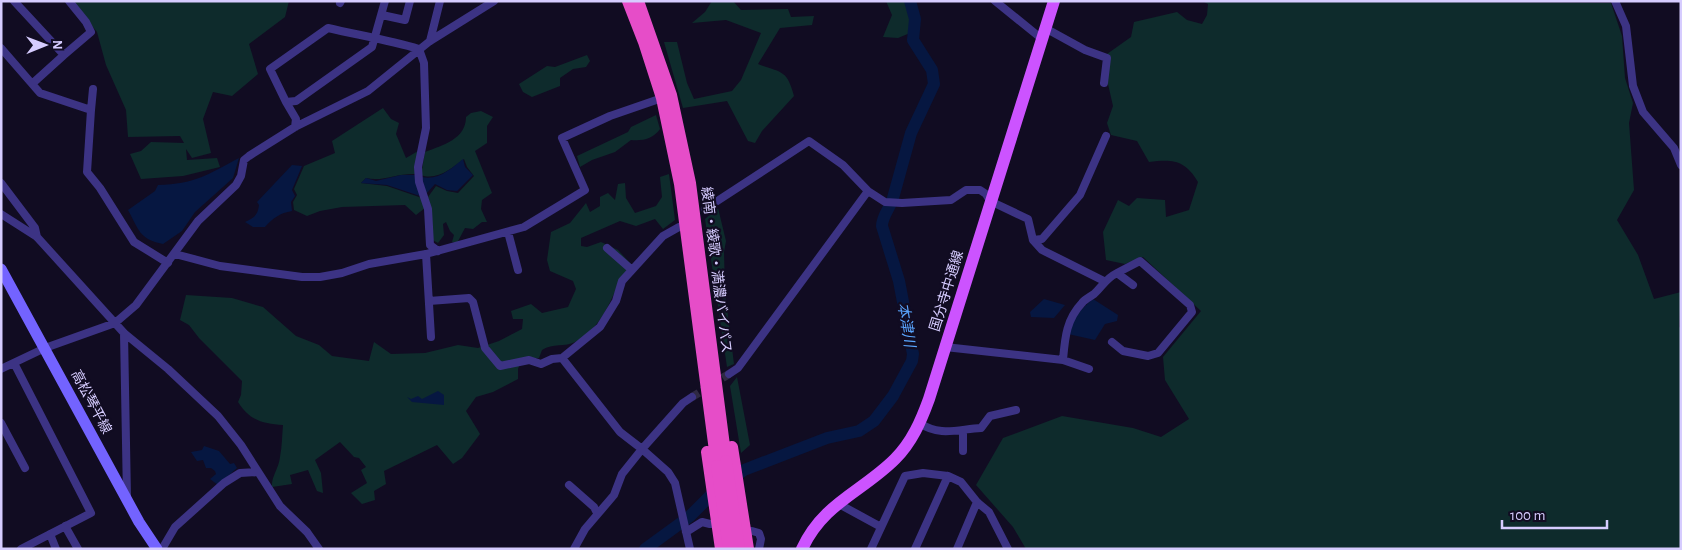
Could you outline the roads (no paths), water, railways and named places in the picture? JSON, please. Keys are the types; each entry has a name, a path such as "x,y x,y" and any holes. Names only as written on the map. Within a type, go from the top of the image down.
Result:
{"highway":[{"name":"綾南・綾歌・満濃バイパス","path":"628,1 667,97"},
{"name":"綾南・綾歌・満濃バイパス","path":"638,1 667,97 680,184 699,285 721,463 729,549"},
{"path":"699,285 721,463 713,519 721,549"},
{"name":"綾南・綾歌・満濃バイパス","path":"721,463 739,549"},
{"path":"721,463 740,501 748,549"}],"main road":[{"name":"国分寺中通線","path":"802,549 818,522 837,503 895,459 911,439 920,423 1054,1"},
{"name":"高松琴平線","path":"1,269 157,549"}],"street":[{"path":"14,1 64,55"},
{"path":"33,83 91,32 86,22 69,1"},
{"path":"286,102 296,101 372,47 385,1"},
{"path":"382,15 404,20 410,1"},
{"path":"430,41 440,1"},
{"path":"1,369 45,348 114,323 136,306 198,221 236,185 241,176 244,160 295,127 368,90 430,41 494,1"},
{"path":"995,1 1043,34 1107,58 1104,83"},
{"path":"1615,1 1626,26 1630,72 1643,112 1674,148 1681,165"},
{"path":"295,127 296,120 270,69 328,28 376,38 419,50"},
{"path":"1,48 33,83 40,94 91,110"},
{"path":"419,50 424,62 426,128 418,167 419,182 428,209 430,245 438,251"},
{"path":"93,89 87,172 100,188 134,242 168,263"},
{"path":"175,254 220,266 302,277 342,273 369,264 426,254 524,228 585,190 562,138 610,116 667,97"},
{"path":"1033,240 1042,239 1080,195 1106,136"},
{"path":"705,209 809,141 843,165 868,191 885,202 902,203 951,200 966,190 980,190 986,194 990,201 1028,219 1033,240 1042,250 1104,280"},
{"path":"1,183 35,228 37,237"},
{"path":"729,374 738,368 868,191"},
{"path":"1,214 37,237 124,333 197,394 218,416 241,445 280,506 307,532 319,549"},
{"path":"429,301 469,298 474,302 485,348 500,366 529,360 541,364 552,359 562,358 600,327 616,301 622,281 663,236 679,227"},
{"path":"508,232 518,270"},
{"path":"607,248 632,270"},
{"path":"426,254 432,337"},
{"path":"1063,360 1067,326 1073,314 1083,302 1095,293 1104,280 1140,261 1190,305 1192,312 1158,352 1148,356 1123,351 1112,342"},
{"path":"1116,273 1133,285"},
{"path":"124,333 128,500"},
{"path":"945,347 1063,360 1090,369"},
{"path":"562,358 620,432 668,472 675,483 690,549"},
{"path":"14,363 91,513 21,549"},
{"path":"574,549 597,514 614,495 622,474 683,403 692,397"},
{"path":"920,423 927,428 942,432 963,431 980,428 990,416 1016,410"},
{"path":"2,426 25,468"},
{"path":"963,431 963,451"},
{"path":"162,549 175,528 224,483 240,473 258,472"},
{"path":"871,549 905,476 923,473 948,476 961,482 989,512 1008,549"},
{"path":"915,549 948,476"},
{"path":"569,485 594,507 597,514"},
{"path":"956,549 978,502"},
{"path":"837,503 881,527"},
{"path":"686,530 713,519"},
{"path":"66,526 78,549"},
{"path":"752,531 759,533 761,540 759,549"},
{"path":"50,534 56,549"},
{"path":"999,549 1002,540"}],"water":[{"path":"239,158 233,178 195,212 182,231 163,244 149,239 141,233 128,210 155,191 158,185 182,183 200,178"},
{"path":"463,159 465,167 473,175 457,191 447,190 435,184 426,194 422,177 428,178 439,175"},
{"path":"292,165 302,166 292,190 295,196 291,202 292,211 277,216 265,227 253,227 245,222 255,216 259,205 257,202"},
{"path":"401,175 415,175 420,196 387,185 361,183 366,178 376,181"},
{"path":"1044,299 1065,305 1054,318 1031,317 1030,312"},
{"path":"1093,299 1118,315 1117,321 1105,324 1095,340 1068,334 1078,315"},
{"path":"438,391 444,395 444,405 412,402 407,397 411,399 418,396 422,399"},
{"path":"204,446 219,451 230,464 234,463 237,468 218,485 210,479 216,474 215,471 211,468 206,468 203,460 197,461 191,452 202,450"}],"waterway":[{"name":"本津川","path":"645,549 689,517 713,493 744,470 827,438 859,431 874,421 893,396 912,361 913,354 899,281 882,226 883,219 893,198 911,133 934,84 932,70 913,40 915,19 910,1"}],"tunnel":[{"path":"692,397 729,374"}]}
